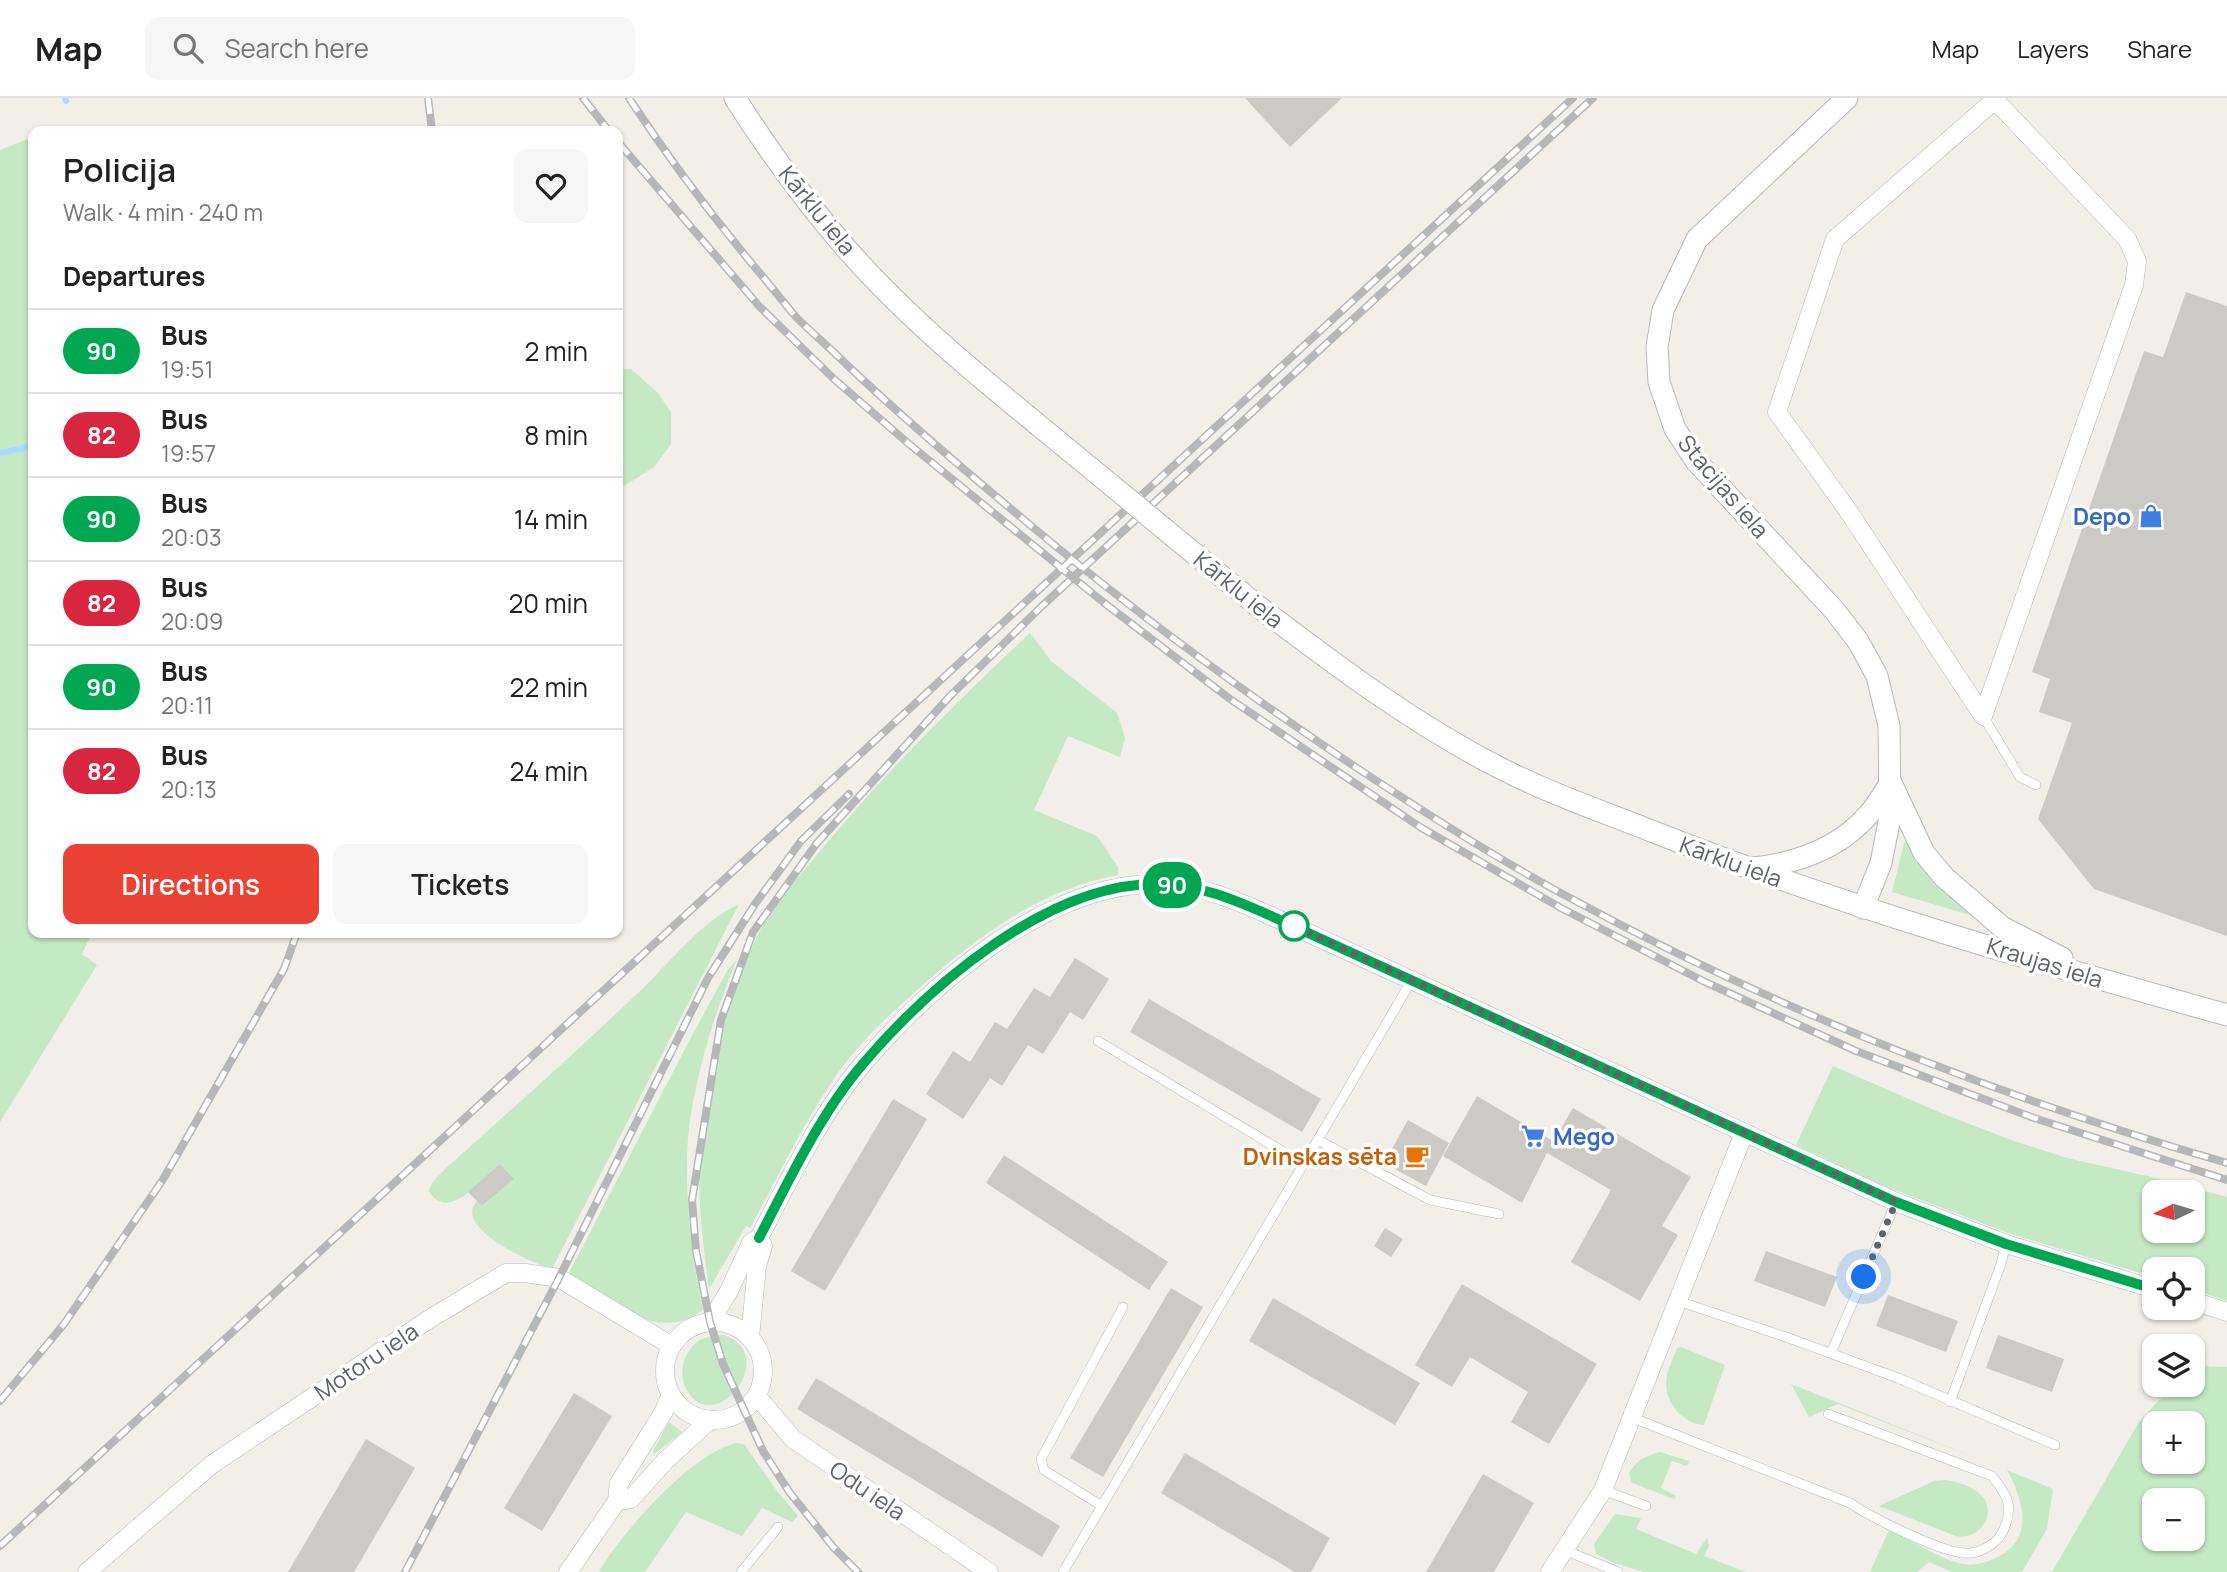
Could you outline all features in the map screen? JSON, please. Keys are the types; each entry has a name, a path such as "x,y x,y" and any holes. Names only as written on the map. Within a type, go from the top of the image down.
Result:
{"street":[{"name":"Kārklu iela","path":"735,98 823,220 889,295 980,377 1259,607 1353,678 1437,733 1503,770 1746,869 1863,908"},
{"name":"Stacijas iela","path":"1847,98 1697,239 1663,310 1657,347 1659,382 1675,429 1696,461 1834,610 1858,641 1877,676 1889,726 1890,817 1881,863 1863,908"},
{"path":"1994,99 2127,239 2137,261 2134,285 1983,716 1849,512 1777,412 1835,239 1994,99"},
{"path":"1746,869 1782,864 1814,854 1850,832 1870,813 1891,782"},
{"path":"1891,782 1924,853 1944,877 2002,927 2107,981"},
{"path":"710,1322 729,1291 751,1243 759,1238 830,1112 861,1066 919,1004 974,959 1059,906 1100,891 1156,884 1186,886 1229,898 1896,1202 2006,1244 2142,1285"},
{"name":"Kraujas iela","path":"1863,908 2227,1015"},
{"path":"1550,1572 1603,1490 1744,1133"},
{"path":"750,1337 757,1266 763,1246 759,1238"},
{"name":"Motoru iela","path":"87,1572 211,1465 431,1318 506,1273 559,1278 673,1346"},
{"path":"2205,1305 2227,1312"},
{"path":"710,1322 738,1328 750,1337 759,1350 763,1365 762,1381 757,1396 743,1411 733,1417 709,1420 694,1416 681,1408 671,1395 666,1379 666,1362 682,1334 695,1326 710,1322"},
{"path":"568,1572 617,1502 619,1483 663,1413 671,1395"},
{"name":"Odu iela","path":"757,1396 793,1439 989,1572"},
{"path":"617,1502 631,1499 666,1460 709,1420"}],"lane":[{"path":"1983,716 2020,777 2036,785"},
{"path":"1063,1572 1412,980"},
{"path":"1098,1041 1304,1164"},
{"path":"1318,1140 1430,1200 1499,1214"},
{"path":"1831,1353 1896,1202"},
{"path":"1950,1402 2006,1244"},
{"path":"1678,1301 1898,1378 2055,1445"},
{"path":"1102,1506 1044,1470 1041,1459 1123,1307"},
{"path":"1633,1418 1850,1503 1870,1516 1951,1551 1969,1554 1987,1548 2002,1534 2009,1515 2006,1494 1992,1476 1828,1414"},
{"path":"1603,1490 1646,1506"},
{"path":"741,1572 778,1527"},
{"path":"1564,1550 1618,1572"}],"green space":[{"path":"28,139 28,938 90,938 82,954 97,965 0,1122 0,150"},
{"path":"623,369 631,369 658,393 671,412 671,444 654,467 623,487"},
{"path":"1030,633 1051,661 1117,713 1125,738 1120,757 1068,736 1034,810 1097,836 1118,867 1118,875 1062,892 1010,918 962,952 876,1028 848,1059 827,1089 750,1228 746,1226 709,1289 700,1203 699,1168 703,1123 720,1036 749,953 762,927 787,890 867,797 974,686"},
{"path":"1907,842 1932,881 1970,915 1892,892 1904,843"},
{"path":"739,904 552,1269 528,1260 498,1243 475,1222 472,1211 477,1201 483,1206 514,1179 500,1164 455,1201 446,1203 437,1200 429,1191 432,1183 445,1169 651,981 698,932"},
{"path":"737,959 706,1047 693,1102 688,1140 689,1218 703,1309 682,1321 656,1322 623,1310 566,1279 687,1045 727,971"},
{"path":"1833,1066 2011,1140 2067,1158 2162,1180 2142,1180 2142,1243 2205,1243 2205,1191 2227,1197 2227,1301 2205,1293 2205,1257 2142,1257 2142,1273 2011,1234 1884,1186 1796,1145"},
{"path":"723,1335 739,1344 746,1357 745,1372 739,1386 729,1397 716,1404 703,1404 686,1389 682,1375 684,1360 697,1342 706,1337"},
{"path":"1681,1347 1725,1365 1704,1425 1680,1415 1667,1393 1668,1372 1677,1348"},
{"path":"2205,1366 2227,1367 2227,1572 2052,1572 2142,1419 2142,1474 2205,1474 2205,1411 2149,1411 2162,1397 2205,1397"},
{"path":"1791,1384 1994,1465 1838,1404 1809,1417"},
{"path":"669,1422 682,1432 654,1454 653,1451"},
{"path":"736,1443 744,1444 798,1516 792,1522 762,1508 742,1536 686,1512 645,1572 599,1572 640,1517 679,1478 718,1450"},
{"path":"1660,1452 1689,1461 1687,1466 1672,1461 1661,1488 1676,1496 1674,1499 1632,1483 1629,1473 1642,1459"},
{"path":"2007,1470 2053,1489 2047,1529 2022,1572 1952,1572 1929,1562 1917,1572 1870,1572 1889,1530 1936,1554 1963,1564 1984,1563 2008,1551 2021,1530 2022,1518 2018,1494"},
{"path":"1946,1480 1974,1489 1986,1502 1988,1510 1984,1524 1972,1534 1956,1536 1879,1506 1934,1481"},
{"path":"1615,1514 1641,1518 1636,1529 1696,1554 1707,1538 1709,1546 1704,1556 1746,1572 1644,1572 1614,1563 1596,1554 1594,1544"}],"building":[{"path":"1245,98 1342,98 1290,147"},
{"path":"2186,292 2227,306 2227,936 2094,889 2038,819 2072,723 2039,712 2050,679 2032,672 2144,351 2163,357"},
{"path":"1075,958 1109,979 1083,1020 1070,1012 1043,1054 1028,1045 1002,1086 990,1078 963,1119 926,1094 953,1051 970,1062 995,1022 1007,1029 1034,988 1050,997"},
{"path":"1149,999 1321,1099 1302,1132 1130,1032"},
{"path":"1477,1096 1553,1141 1549,1149 1573,1108 1691,1177 1662,1226 1678,1235 1640,1301 1571,1262 1611,1190 1547,1153 1522,1203 1443,1156"},
{"path":"893,1099 927,1119 825,1291 791,1271"},
{"path":"1408,1120 1449,1143 1426,1186 1384,1163"},
{"path":"1004,1155 1168,1262 1149,1290 986,1183"},
{"path":"500,1164 514,1179 482,1206 468,1192"},
{"path":"1385,1228 1403,1239 1391,1257 1374,1246"},
{"path":"1766,1251 1837,1277 1825,1307 1754,1281"},
{"path":"1462,1284 1597,1364 1549,1444 1511,1422 1528,1392 1470,1357 1452,1387 1415,1365"},
{"path":"1171,1288 1203,1307 1103,1477 1070,1458"},
{"path":"1888,1295 1958,1321 1946,1352 1876,1326"},
{"path":"1273,1298 1420,1383 1395,1425 1249,1341"},
{"path":"1998,1335 2064,1359 2052,1392 1986,1368"},
{"path":"816,1378 1060,1526 1042,1557 797,1409"},
{"path":"574,1393 612,1416 542,1531 504,1508"},
{"path":"366,1439 415,1468 354,1572 288,1572"},
{"path":"1185,1453 1330,1538 1311,1572 1295,1572 1161,1493"},
{"path":"1483,1474 1534,1503 1494,1572 1426,1572"}],"waterway":[{"path":"0,453 28,447"}],"railway":[{"path":"428,98 431,126"},
{"path":"583,98 605,126"},
{"path":"629,98 708,208 791,311 911,424 1063,552 1144,616 1227,678 1354,766 1544,884 1730,979 1892,1049 1975,1080 2058,1110 2227,1163"},
{"path":"0,1546 1573,98"},
{"path":"858,1572 834,1548 790,1493 763,1451 723,1364 710,1322 696,1251 692,1200 721,1020 753,932 817,843 950,696 1042,606 1593,98"},
{"path":"623,148 759,306 834,379 909,444 1103,602 1230,699 1420,827 1561,908 1703,981 1856,1051 2034,1118 2227,1180"},
{"path":"405,1572 559,1278 708,978 755,904 801,841 849,794"},
{"path":"0,1401 64,1324 162,1181 284,969 295,938"}],"bus line":[{"name":"90","path":"759,1238 791,1177 861,1066 919,1004 974,959 1059,906 1100,891 1156,884 1186,886 1229,898 1269,915 1896,1202 2006,1244 2142,1285"}],"place":[{"name":"Depo","path":"2151,516"},
{"name":"Mego","path":"1533,1136"},
{"name":"Dvinskas sēta","path":"1417,1156"}],"route":[{"path":"1294,926 1290,924 1896,1202 1864,1277"}]}
